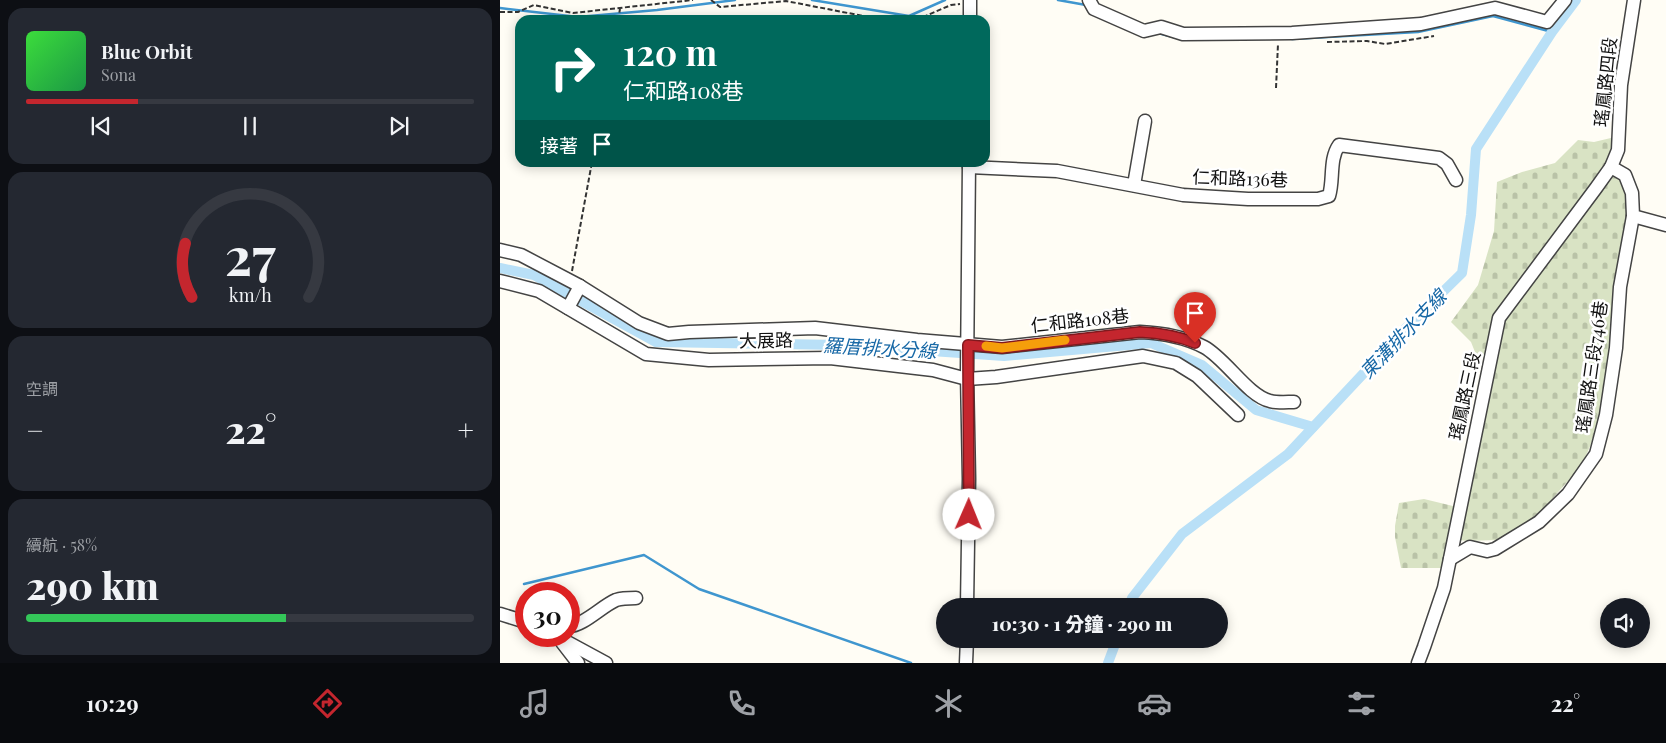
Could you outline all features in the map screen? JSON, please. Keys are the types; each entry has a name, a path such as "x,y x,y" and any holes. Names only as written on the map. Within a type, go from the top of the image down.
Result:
{"street":[{"path":"1089,0 1094,9 1144,31 1161,27 1184,34 1203,34 1292,33 1421,24 1495,8 1547,22 1564,0"},
{"name":"瑤鳳路四段","path":"1611,167 1618,150 1621,85 1634,0"},
{"path":"970,2 970,15"},
{"path":"1134,185 1145,121"},
{"name":"仁和路136巷","path":"990,166 1058,171 1183,195 1248,199 1318,199 1329,196 1332,187 1335,151 1339,145 1439,158 1447,164 1456,180"},
{"path":"967,598 969,167"},
{"name":"瑤鳳路三段746巷","path":"1450,559 1470,547 1487,551 1495,549 1539,522 1568,494 1596,454 1606,415 1616,348 1620,287 1633,216 1632,193 1624,176 1611,167"},
{"name":"瑤鳳路三段","path":"1418,663 1444,588 1499,318 1611,167"},
{"path":"1633,216 1666,225"},
{"name":"仁和路108巷","path":"500,250 521,254 639,323 668,334 815,328 1002,348 1153,332 1184,338 1206,348 1254,392 1270,401 1294,402"},
{"name":"大展路","path":"500,280 539,291 646,354 708,360 830,358 933,370 967,376 1143,356 1176,363 1197,376 1238,415"},
{"path":"568,308 575,284"},
{"path":"580,623 618,599 636,598"},
{"path":"500,614 515,619"},
{"path":"565,647 578,663"},
{"path":"576,647 606,663"},
{"path":"966,663 967,648"}],"path":[{"path":"500,12 518,12 534,4 573,13 693,0"},
{"path":"711,0 720,7 786,1 858,15"},
{"path":"928,15 951,5 970,2"},
{"path":"619,15 620,8"},
{"path":"1319,42 1368,41 1385,44 1434,36"},
{"path":"1276,88 1277,44 1284,44"},
{"path":"575,284 591,167"}],"green space":[{"path":"1615,137 1608,164 1531,266 1486,357 1477,357 1471,342 1451,322 1478,285 1494,231 1497,182 1522,172 1555,163 1578,140 1594,142"},
{"path":"1612,173 1624,180 1630,193 1603,403 1591,444 1582,465 1545,507 1524,525 1496,540 1459,540 1500,328 1507,312"},
{"path":"1424,499 1457,507 1445,568 1401,568 1395,537 1399,503"}],"waterway":[{"path":"601,15 735,0"},
{"path":"812,0 903,15"},
{"path":"911,15 945,0"},
{"path":"1058,0 1086,5"},
{"name":"東溝排水支線","path":"1132,598 1182,534 1288,454 1407,327 1462,273 1471,215 1476,149 1552,32 1576,0"},
{"path":"500,8 561,15"},
{"path":"1292,39 1418,32 1493,16 1552,32"},
{"path":"1158,33 1177,38"},
{"name":"羅厝排水分線","path":"500,268 534,275 656,342 844,345 1004,356 1151,343 1202,365 1256,410 1313,427"},
{"path":"532,582 644,555 699,589 911,663"},
{"name":"東溝排水支線","path":"1108,663 1114,648"}],"slow traffic":[{"path":"986,346 1002,348 1065,340"}],"route":[{"path":"969,515 968,345 1002,348 1140,332 1153,332 1184,338 1195,343"}]}
